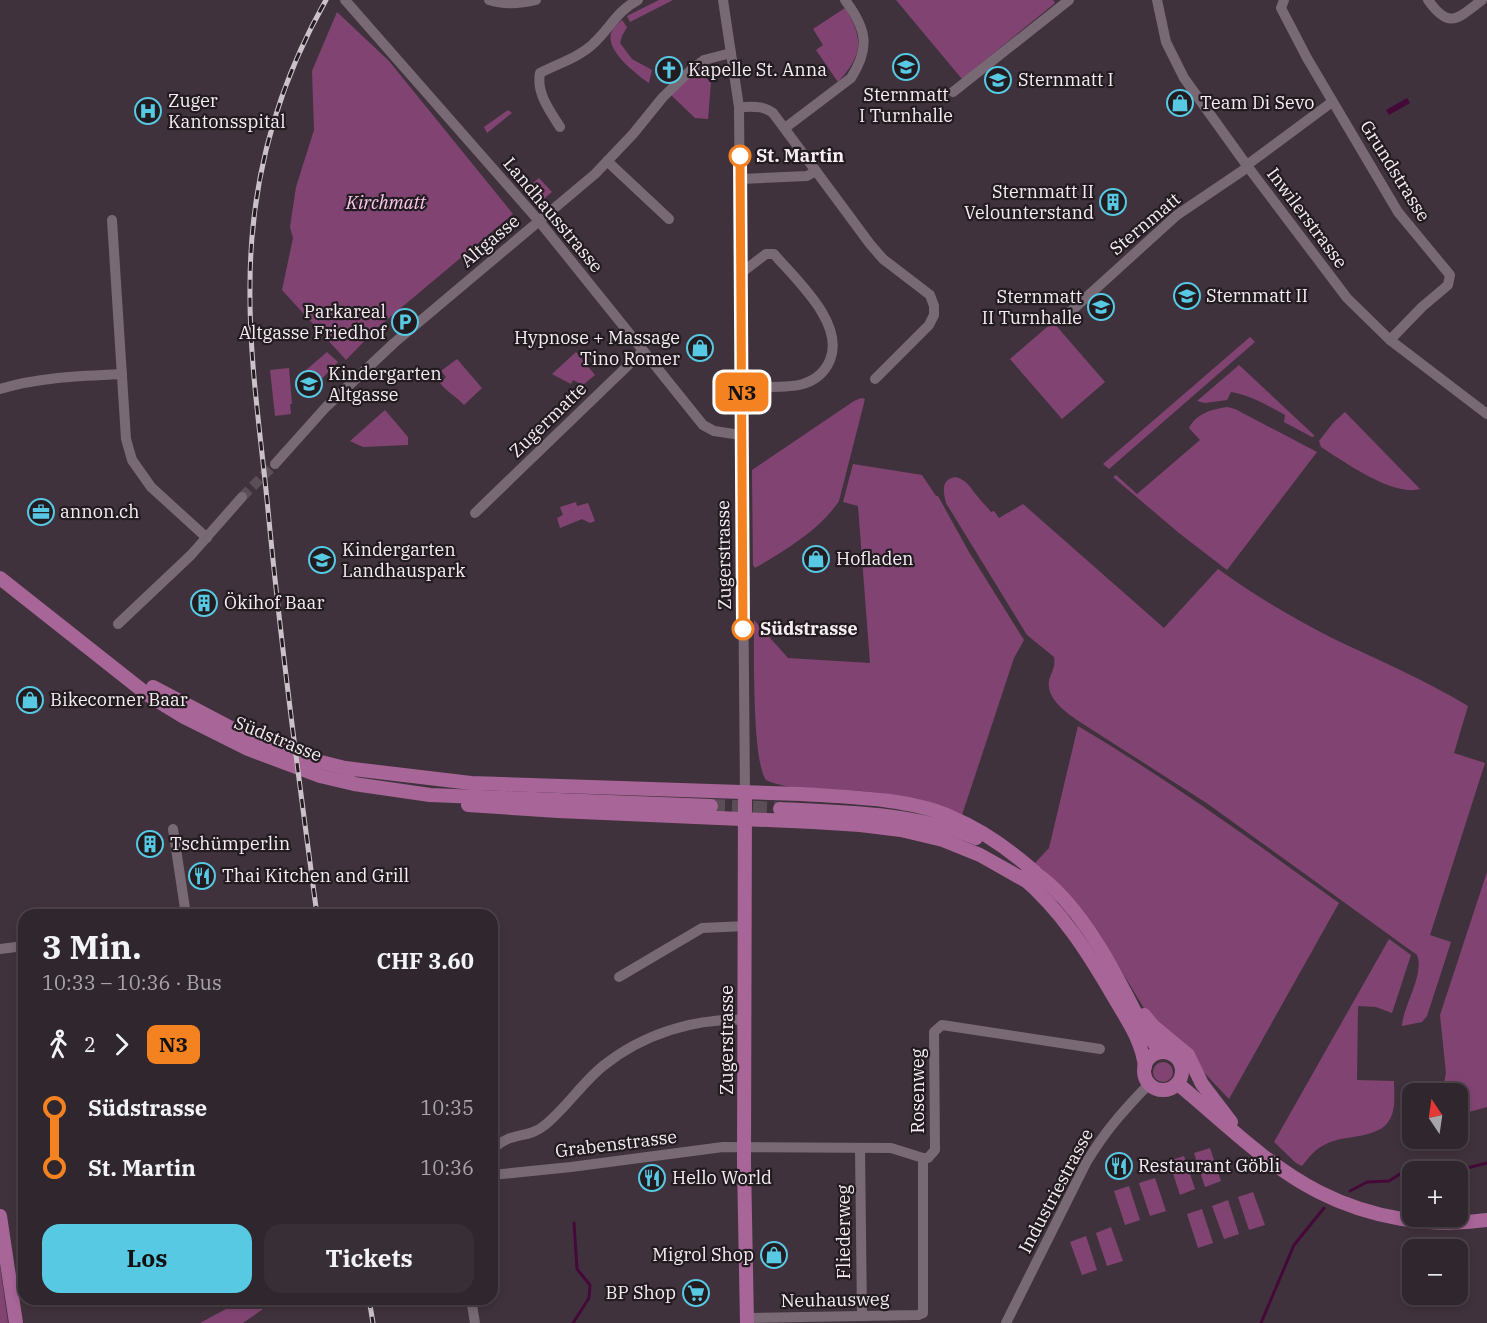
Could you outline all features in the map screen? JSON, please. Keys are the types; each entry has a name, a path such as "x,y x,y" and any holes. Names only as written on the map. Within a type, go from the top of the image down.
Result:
{"main road":[{"name":"Südstrasse","path":"0,578 148,695 210,731 273,759 320,776 354,784 430,795 711,806"},
{"name":"Südstrasse","path":"88,648 191,709 250,738 295,754 411,784 515,797"},
{"path":"345,768 471,783 855,797 931,810 950,816 1013,853 1031,877 1050,904 1065,921 1093,962 1139,1043 1145,1076 1149,1084 1163,1091 1178,1084 1183,1072 1181,1063 1176,1056 1163,1052 1156,1046 1104,955 1076,914 1031,877 989,852 930,825 869,814 780,809"},
{"path":"354,784 403,797 480,807 860,825 901,830 943,840 1031,877"},
{"name":"Zugerstrasse","path":"745,793 744,1146 747,1321"},
{"path":"1123,988 1153,1026 1188,1055 1198,1077 1229,1117 1236,1132"},
{"path":"1144,1067 1149,1058 1163,1052"},
{"path":"1178,1084 1290,1174 1336,1200 1365,1211 1408,1220 1440,1223 1487,1220"},
{"path":"0,1216 16,1323"}],"street":[{"name":"Landhausstrasse","path":"345,0 539,220 703,425 714,431 741,435"},
{"path":"489,0 516,4 536,0"},
{"path":"560,127 546,105 539,87 540,73 584,51 593,44 623,3 638,0"},
{"name":"Zugerstrasse","path":"723,0 739,107 741,179 745,793"},
{"path":"784,128 851,78 858,67 864,47 863,32 858,18 845,0"},
{"path":"953,92 1069,0"},
{"name":"Inwilerstrasse","path":"1157,0 1166,42 1184,78 1347,298 1390,340 1487,414"},
{"name":"Grundstrasse","path":"1284,0 1281,8 1332,102 1398,212 1450,275 1448,285 1422,307 1390,340"},
{"path":"1428,0 1443,18 1450,19 1462,16 1482,0"},
{"name":"Altgasse","path":"274,464 351,382 394,343 595,174 633,134 663,97 692,69 704,60 731,52"},
{"name":"Sternmatt","path":"1069,313 1177,215 1332,102"},
{"path":"739,107 768,109 883,259 930,295 934,315 929,325 875,380"},
{"path":"607,161 669,219"},
{"path":"741,179 807,176 816,171"},
{"path":"112,220 126,439 132,460 151,488 207,538"},
{"path":"741,273 766,254 774,254 821,310 829,323 833,341 832,353 826,368 817,378 802,384 742,387"},
{"name":"Zugermatte","path":"475,513 643,351"},
{"path":"0,390 52,378 122,374"},
{"path":"118,624 207,538 242,498"},
{"path":"173,829 185,909"},
{"path":"619,977 702,928 746,926"},
{"path":"0,948 18,946"},
{"path":"498,1144 513,1136 528,1135 545,1126 602,1066 630,1048 676,1027 721,1019 745,1020"},
{"name":"Rosenweg","path":"922,1313 923,1158 928,1158 935,1150 934,1032 942,1024 1100,1049"},
{"name":"Industriestrasse","path":"1006,1323 1099,1140 1115,1119 1149,1084"},
{"path":"744,1146 891,1148 923,1158"},
{"name":"Grabenstrasse","path":"498,1174 744,1146"},
{"name":"Fliederweg","path":"860,1148 862,1316"},
{"path":"472,1305 475,1323"},
{"name":"Neuhausweg","path":"747,1321 918,1315 922,1313"}],"green space":[{"path":"659,0 673,0 630,22 627,16"},
{"path":"896,0 1053,0 1055,3 962,79"},
{"path":"845,8 855,29 858,46 852,63 838,82 816,50 823,45 813,29"},
{"name":"Kirchmatt","path":"337,12 389,61 513,214 377,328 346,360 282,290 293,238 290,227 296,187 314,130 312,71"},
{"path":"622,20 627,27 620,43 632,59 652,70 649,83 622,60 612,45 610,38 612,31"},
{"path":"697,71 711,82 708,119 695,118 671,95"},
{"path":"508,110 512,113 487,133 484,127"},
{"path":"539,178 552,192 540,202 527,188"},
{"path":"1053,322 1105,382 1062,419 1010,359"},
{"path":"1250,337 1255,342 1109,469 1103,464"},
{"path":"327,352 338,362 304,397 298,377"},
{"path":"576,352 595,375 583,385 573,380 571,384 552,374"},
{"path":"457,359 482,388 464,405 440,383 446,377 441,371"},
{"path":"1239,365 1315,436 1312,437 1284,422 1285,415 1238,393 1231,392 1227,400 1205,403 1197,401"},
{"path":"289,368 291,414 275,416 270,370"},
{"path":"861,398 865,399 839,501 812,530 755,568 753,565 752,470"},
{"path":"1227,407 1317,452 1227,570 1113,477 1116,475 1137,494 1200,440 1189,428 1196,419 1210,411"},
{"path":"385,410 408,437 408,445 363,447 350,441"},
{"path":"1345,412 1420,489 1396,488 1383,483 1355,469 1321,447 1319,441"},
{"path":"853,464 922,475 938,496 969,552 1024,640 1014,658 962,815 920,801 892,795 775,784 766,780 761,769 756,729 754,620 788,658 870,663 858,506 843,502"},
{"path":"955,477 966,482 991,512 994,511 999,518 1023,504 1164,628 1218,569 1259,597 1302,622 1468,706 1454,753 1485,763 1430,935 1451,942 1427,1016 1422,1022 1402,1026 1416,981 1419,963 1417,955 1208,804 1080,722 1058,705 1049,688 1054,657 1027,635 946,503 945,483"},
{"path":"576,502 577,506 588,503 595,521 590,523 582,519 560,528 557,518 563,515 560,507"},
{"path":"1078,726 1178,789 1339,903 1229,1099 1145,1010 1098,932 1061,887 1035,863 1049,848"},
{"path":"1487,872 1487,1107 1468,1112 1468,1083 1444,1083 1446,1073 1440,1015"},
{"path":"1389,939 1411,955 1392,1013 1376,1007 1358,1006 1357,1080 1394,1081 1392,1115 1385,1126 1370,1134 1333,1141 1322,1146 1312,1153 1302,1166 1274,1142"},
{"path":"1159,1062 1167,1062 1173,1068 1173,1076 1167,1082 1159,1082 1153,1076 1153,1068"},
{"path":"1210,1148 1221,1181 1205,1187 1194,1153"},
{"path":"1184,1156 1195,1189 1180,1195 1169,1161"},
{"path":"1155,1178 1166,1211 1150,1216 1139,1183"},
{"path":"1129,1186 1140,1220 1125,1225 1114,1191"},
{"path":"1253,1192 1265,1225 1249,1230 1238,1197"},
{"path":"1228,1200 1239,1234 1224,1239 1212,1206"},
{"path":"1202,1209 1213,1243 1198,1248 1187,1214"},
{"path":"1111,1227 1123,1261 1107,1266 1096,1233"},
{"path":"1086,1236 1097,1270 1082,1275 1070,1242"},
{"path":"0,1266 8,1323 0,1323"},
{"path":"226,1309 263,1309 243,1323 200,1323"}],"shaded area":[{"path":"1407,98 1410,103 1389,115 1386,110"}],"waterway":[{"path":"1468,1168 1487,1163"},
{"path":"1350,1191 1367,1182 1389,1181 1402,1173"},
{"path":"1261,1323 1294,1245 1324,1208"},
{"path":"573,1323 589,1298 590,1285 577,1269 574,1223"}],"tunnel":[{"path":"242,497 275,464"},
{"path":"711,806 780,809"}],"railway":[{"path":"316,909 273,561 253,370 250,286 255,211 269,138 293,68 326,0"},
{"path":"370,1305 373,1323"}],"bus line":[{"name":"N3","path":"740,156 743,629"}],"place":[{"name":"Sternmatt I Turnhalle","path":"906,67"},
{"name":"Kapelle St. Anna","path":"669,70"},
{"name":"Sternmatt I","path":"998,80"},
{"name":"Team Di Sevo","path":"1180,103"},
{"name":"Zuger Kantonsspital","path":"148,111"},
{"name":"St. Martin","path":"740,156"},
{"name":"Sternmatt II Velounterstand","path":"1113,202"},
{"name":"Sternmatt II","path":"1187,296"},
{"name":"Sternmatt II Turnhalle","path":"1101,307"},
{"name":"Parkareal Altgasse Friedhof","path":"405,322"},
{"name":"Hypnose + Massage Tino Romer","path":"700,348"},
{"name":"Kindergarten Altgasse","path":"309,384"},
{"name":"annon.ch","path":"41,512"},
{"name":"Hofladen","path":"816,559"},
{"name":"Kindergarten Landhauspark","path":"322,560"},
{"name":"Ökihof Baar","path":"204,603"},
{"name":"Südstrasse","path":"743,629"},
{"name":"Bikecorner Baar","path":"30,700"},
{"name":"Tschümperlin","path":"150,844"},
{"name":"Thai Kitchen and Grill","path":"202,876"},
{"name":"Restaurant Göbli","path":"1119,1166"},
{"name":"Hello World","path":"652,1178"},
{"name":"Migrol Shop","path":"774,1255"},
{"name":"BP Shop","path":"696,1293"}]}
